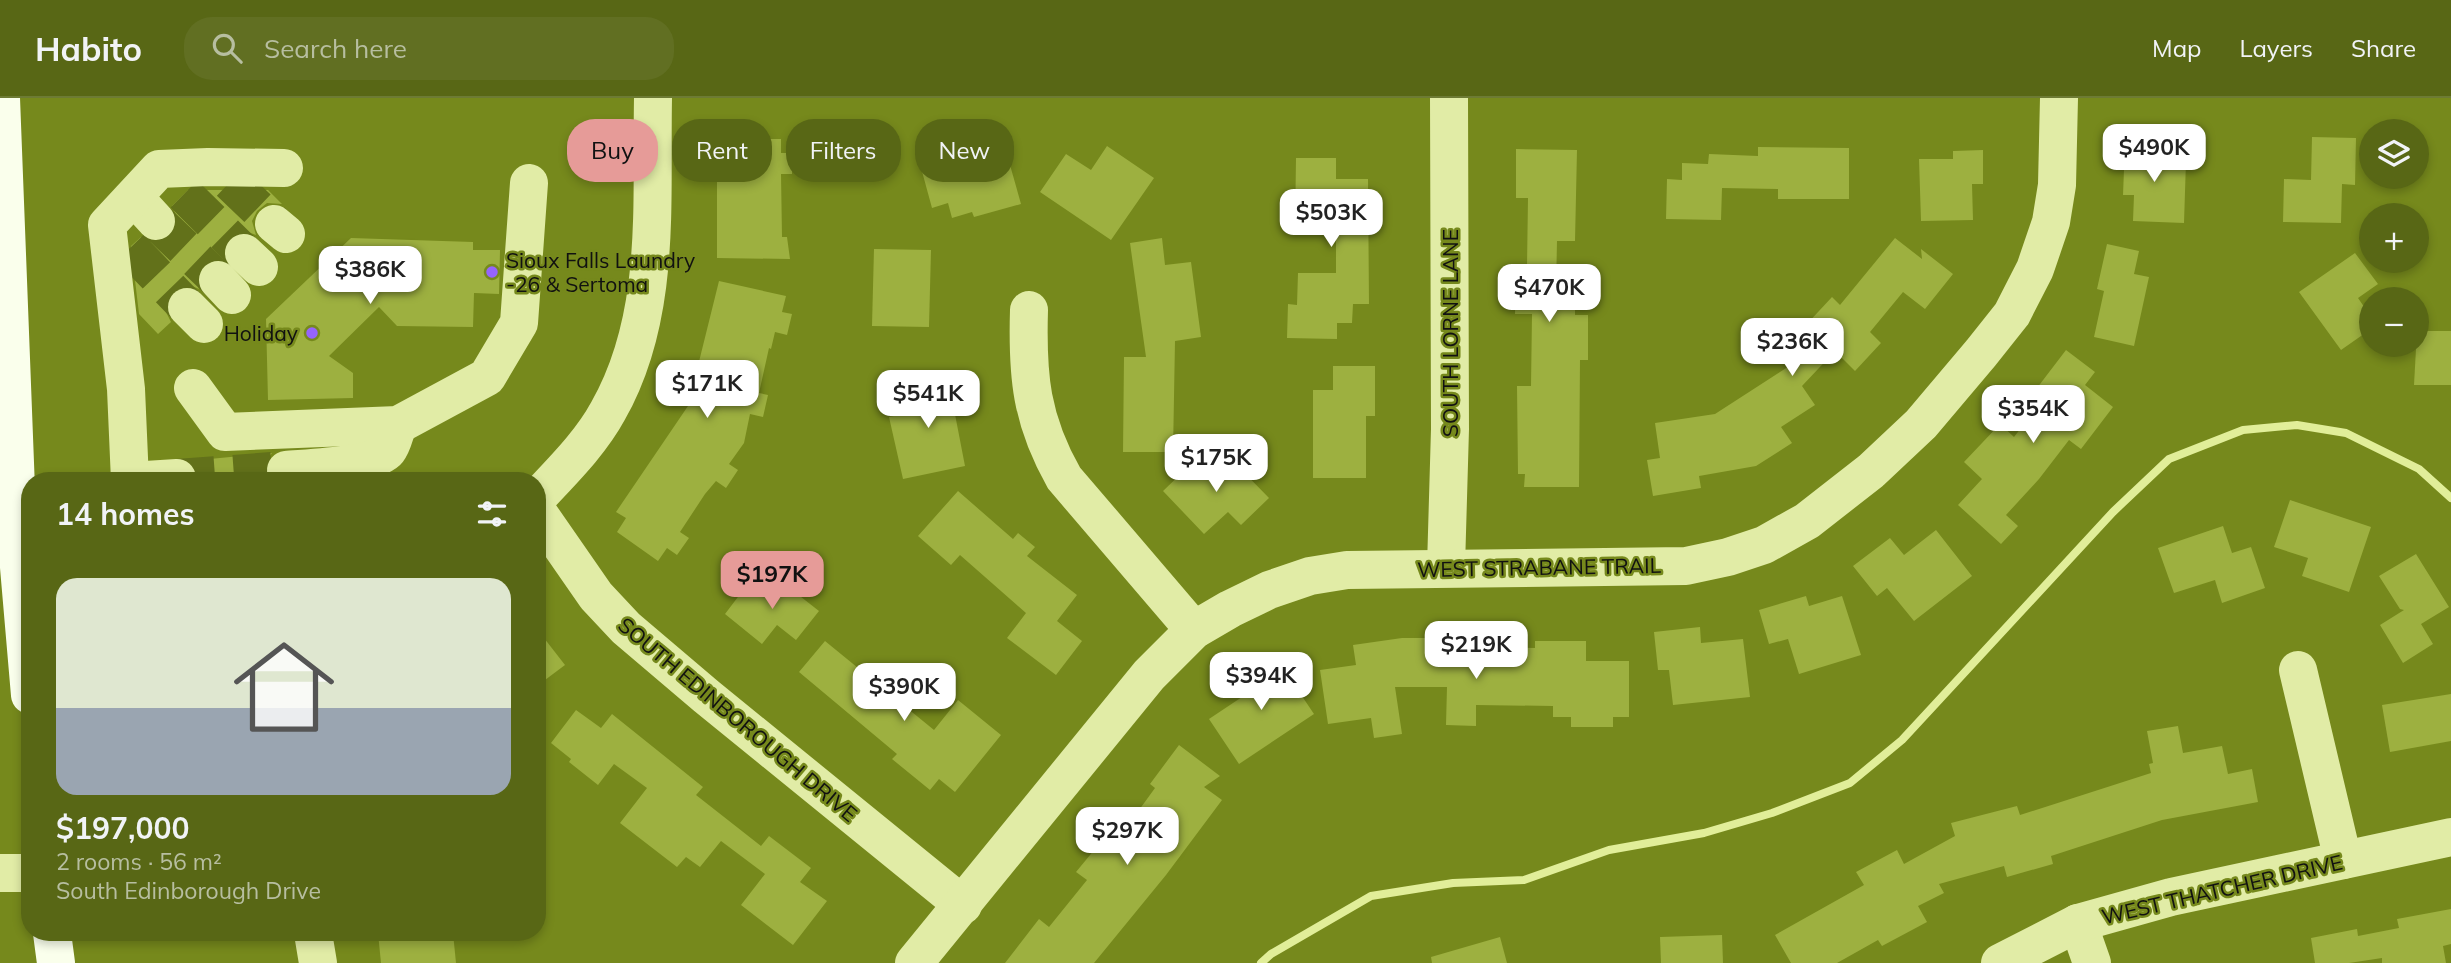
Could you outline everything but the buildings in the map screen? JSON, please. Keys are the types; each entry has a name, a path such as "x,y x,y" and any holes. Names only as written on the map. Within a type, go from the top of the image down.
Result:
{"main road":[{"path":"1,98 17,550 21,595"},
{"path":"53,941 56,963"}],"street":[{"path":"546,488 583,449 607,413 627,374 639,338 647,296 653,98"},
{"name":"SOUTH LORNE LANE","path":"1447,568 1450,429 1449,98"},
{"name":"WEST STRABANE TRAIL","path":"914,963 1149,675 1194,630 1230,609 1269,590 1310,576 1347,570 1686,566 1728,558 1764,545 1807,521 1871,471 1921,424 2012,314 2035,269 2051,222 2057,185 2059,98"},
{"path":"130,472 126,389 132,223 195,178 285,168"},
{"path":"193,388 225,432 398,425 487,377 519,323 529,183"},
{"path":"1029,310 1031,388 1048,449 1064,478 1194,630"},
{"path":"286,470 358,463 379,457 388,450 398,425"},
{"name":"SOUTH EDINBOROUGH DRIVE","path":"546,524 596,596 626,628 963,905"},
{"path":"2298,670 2343,860"},
{"name":"WEST THATCHER DRIVE","path":"2000,963 2078,923 2171,897 2451,836"},
{"path":"0,873 21,873"},
{"path":"2078,923 2092,963"},
{"path":"314,941 318,963"}],"waterway":[{"path":"1261,963 1271,954 1371,896 1453,883 1524,880 1609,850 1704,833 1772,813 1850,783 1902,740 2113,512 2169,459 2243,430 2297,425 2346,433 2419,469 2451,498"}],"tunnel":[{"path":"230,182 274,224"},
{"path":"184,194 244,253"},
{"path":"156,221 218,280"},
{"path":"130,248 187,307"},
{"path":"259,472 286,470"}],"place":[{"name":"Sioux Falls Laundry -26 & Sertoma","path":"492,272"},
{"name":"Holiday","path":"312,333"}]}
